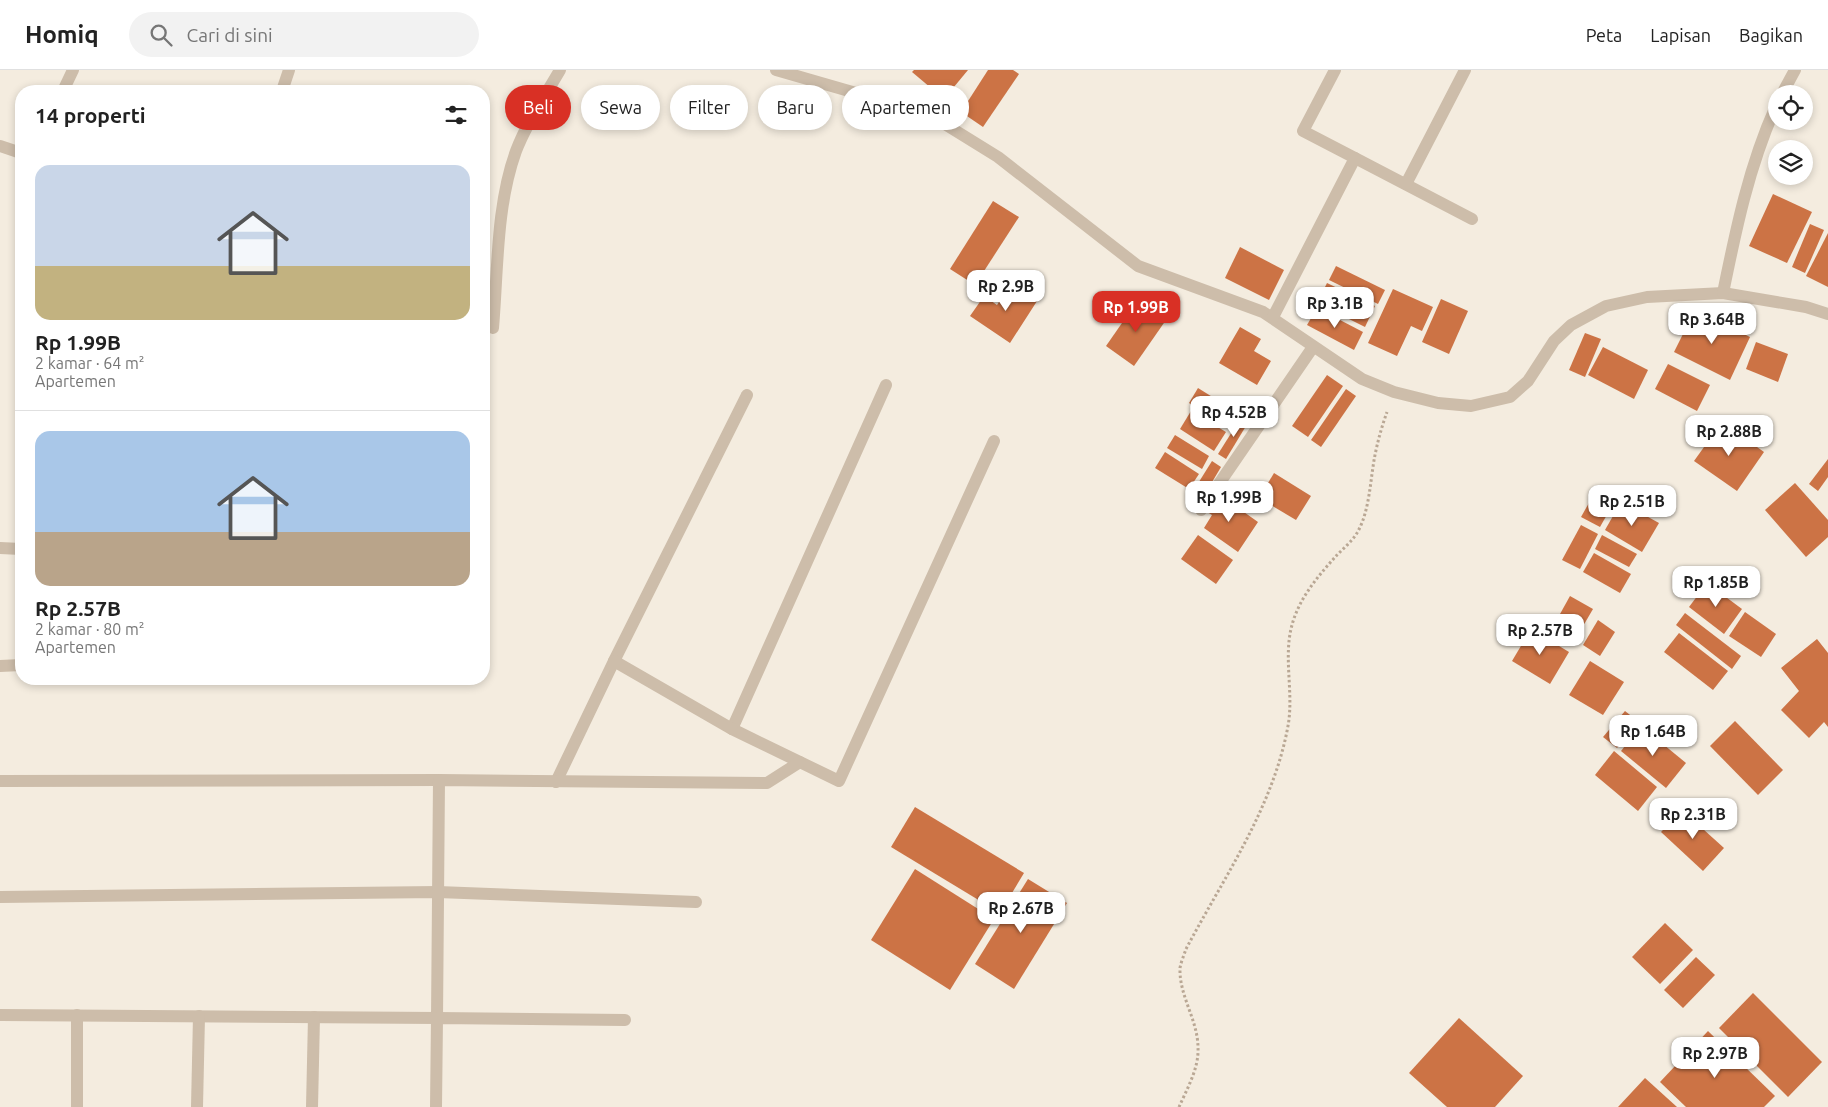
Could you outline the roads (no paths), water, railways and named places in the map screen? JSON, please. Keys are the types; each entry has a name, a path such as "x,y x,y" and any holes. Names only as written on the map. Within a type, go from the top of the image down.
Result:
{"street":[{"path":"66,85 74,70"},
{"path":"284,85 289,70"},
{"path":"493,328 502,217 508,178 522,136 560,70"},
{"path":"776,70 908,108 935,118 998,157 1138,266 1273,317 1313,347 1362,379 1394,392 1438,403 1471,406 1494,402 1520,390 1554,341 1571,325 1606,306 1647,297 1723,293 1806,306 1828,314"},
{"path":"1335,70 1303,131 1472,218"},
{"path":"1406,184 1465,70"},
{"path":"1787,85 1795,70"},
{"path":"1723,293 1742,202 1760,143 1768,124"},
{"path":"0,146 15,151"},
{"path":"1273,317 1355,158"},
{"path":"1201,510 1313,347"},
{"path":"732,729 886,385"},
{"path":"556,782 614,661 747,395"},
{"path":"614,661 732,729 839,781 994,441"},
{"path":"0,548 15,549"},
{"path":"0,666 15,666"},
{"path":"0,781 439,780 767,783 800,762"},
{"path":"436,1107 439,780"},
{"path":"0,897 438,892 696,902"},
{"path":"0,1015 625,1020"},
{"path":"77,1015 77,1107"},
{"path":"198,1107 199,1016"},
{"path":"312,1107 314,1017"}]}
